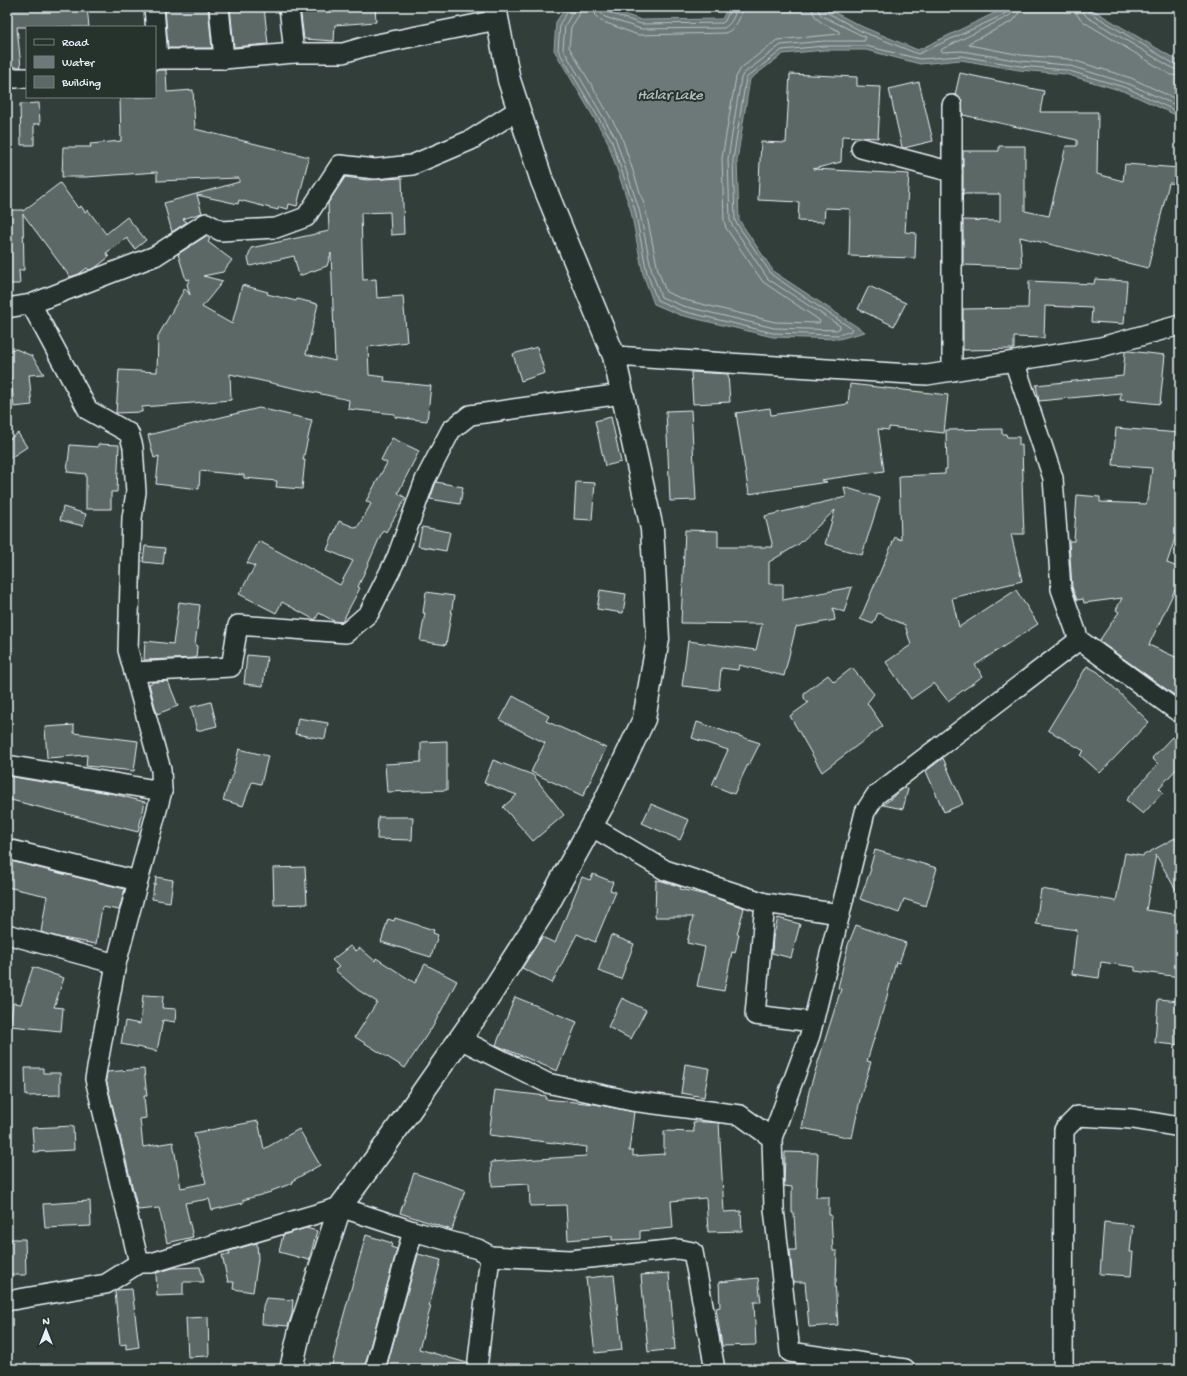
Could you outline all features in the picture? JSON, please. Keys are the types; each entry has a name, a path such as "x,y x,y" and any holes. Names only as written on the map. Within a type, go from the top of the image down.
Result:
{"street":[{"path":"154,7 155,26"},
{"path":"219,7 224,59"},
{"path":"289,7 294,53"},
{"path":"156,59 224,59 294,53 343,53 496,14 509,80 542,182 614,356 652,529 658,639 644,719 605,801 547,906 485,1003 386,1146 340,1208 300,1330 290,1369"},
{"path":"7,78 26,78"},
{"path":"952,105 952,371"},
{"path":"7,308 31,304 155,256 206,223 221,231 276,228 306,217 340,165 375,169 412,165 471,140 518,110"},
{"path":"861,148 952,172"},
{"path":"31,304 88,410 129,433 133,447 136,492 132,518 128,650 161,770 162,791 116,964 95,1079 139,1263"},
{"path":"614,356 927,375 1101,347 1180,325"},
{"path":"1014,361 1053,478 1061,589 1079,640 1180,713"},
{"path":"134,672 231,667 238,625 346,633 369,613 397,557 425,480 450,430 470,416 622,394"},
{"path":"905,1369 790,1352 774,1209 772,1138 814,1022 865,812 876,795 1079,640"},
{"path":"7,765 162,791"},
{"path":"591,826 665,870 765,903 840,914"},
{"path":"7,849 138,882"},
{"path":"765,903 755,1015 814,1022"},
{"path":"7,934 116,964"},
{"path":"460,1039 547,1083 632,1101 740,1115 772,1138"},
{"path":"1063,1369 1064,1130 1078,1116 1133,1119 1180,1127"},
{"path":"7,1301 106,1284 139,1263 151,1263 340,1208 413,1231 478,1249 490,1256 570,1260 678,1249 693,1252 715,1369"},
{"path":"374,1369 413,1231"},
{"path":"477,1369 490,1256"}],"water":[{"name":"Halar Lake","path":"566,7 604,7 641,20 722,19 728,7 824,7 863,27 918,50 1007,7 1088,7 1180,62 1180,117 1126,92 1065,74 1019,70 961,60 920,64 866,50 824,50 783,54 750,79 737,160 739,220 774,272 865,332 839,339 773,337 680,315 654,304 643,274 631,211 607,140 554,50 556,22"}],"building":[{"path":"7,7 87,7 89,26 17,27 21,67 7,67"},
{"path":"165,7 208,7 212,48 168,48"},
{"path":"230,7 264,7 268,44 234,47"},
{"path":"300,7 375,7 376,22 335,25 334,41 304,39"},
{"path":"156,70 166,70 167,92 193,90 195,129 309,157 297,206 289,204 288,209 279,207 278,210 239,200 238,204 197,195 202,213 183,219 187,222 172,232 164,203 239,182 239,178 157,181 157,172 86,177 62,177 63,147 91,147 90,144 121,141 120,98 156,98"},
{"path":"960,73 1044,91 1040,112 1098,112 1097,174 1123,181 1125,164 1180,168 1180,184 1169,183 1148,268 1020,237 1022,267 963,265 963,220 1000,221 1000,194 963,194 963,151 999,151 999,146 1025,146 1025,211 1049,216 1066,146 1077,146 1077,140 963,115 962,100 955,95"},
{"path":"790,74 857,77 857,86 881,87 878,138 842,136 841,162 813,169 909,174 905,232 916,233 915,258 849,256 850,209 825,208 824,222 798,221 799,202 758,200 761,142 786,143"},
{"path":"919,82 933,141 904,148 902,147 889,89"},
{"path":"39,103 40,124 34,124 34,145 21,145 20,104"},
{"path":"345,177 367,180 402,178 404,234 391,235 390,212 361,213 363,280 376,279 377,298 403,296 407,342 368,347 369,375 385,377 384,381 431,386 427,421 395,417 395,414 348,409 349,400 230,374 231,400 142,407 142,412 116,413 119,370 157,372 158,336 185,288 190,295 187,284 190,279 186,280 178,254 206,236 210,239 208,242 232,260 223,272 203,276 223,281 202,307 232,324 242,285 268,292 267,294 296,301 297,299 318,304 306,354 335,361 331,253 327,266 299,276 294,256 250,266 248,258 251,248 329,231 328,203"},
{"path":"60,183 78,208 81,206 85,212 88,210 106,234 127,217 146,240 135,249 127,238 106,253 109,257 95,268 89,270 87,268 79,274 70,277 23,214 24,270 19,270 20,284 7,284 7,210 23,211"},
{"path":"1095,279 1127,281 1124,324 1091,322 1092,308 1045,306 1044,338 1014,337 1014,349 963,350 963,309 1028,308 1029,281 1094,284"},
{"path":"869,286 906,303 894,326 858,309"},
{"path":"537,347 545,373 521,381 513,354"},
{"path":"16,349 32,356 44,374 29,375 32,405 14,407 11,378 7,378 7,350"},
{"path":"1128,351 1165,355 1160,404 1120,400 1121,393 1039,401 1036,385 1123,376 1125,352"},
{"path":"691,372 728,374 730,402 693,404"},
{"path":"850,384 948,395 944,433 889,427 889,430 878,429 884,471 821,480 827,482 749,494 736,413 770,408 771,415 848,404"},
{"path":"259,408 312,420 303,460 305,460 302,489 276,487 277,481 244,478 244,475 200,471 199,489 156,484 159,456 154,458 148,435"},
{"path":"691,410 696,500 670,501 666,411"},
{"path":"611,417 621,462 605,466 595,421"},
{"path":"1116,428 1180,433 1180,523 1167,563 1180,568 1180,579 1149,645 1180,659 1180,699 1099,641 1119,612 1116,610 1122,598 1084,603 1083,599 1077,600 1072,587 1069,541 1074,541 1077,495 1100,497 1100,502 1146,504 1152,468 1113,465"},
{"path":"1002,429 1002,434 1006,434 1007,437 1019,437 1019,445 1022,445 1024,534 1011,534 1022,581 952,598 959,627 1016,590 1038,624 975,665 983,676 948,701 934,683 911,699 886,662 911,645 905,625 878,613 873,624 860,619 895,537 901,540 899,476 945,474 945,469 947,469 946,430"},
{"path":"18,433 27,447 7,460 7,441"},
{"path":"392,438 419,451 398,493 406,498 386,532 383,530 358,587 360,588 342,622 334,621 319,613 315,620 282,602 276,613 239,594 255,566 247,563 259,541 340,585 353,561 327,550 339,521 357,528 371,504 366,501 387,463 381,460"},
{"path":"98,444 119,445 117,492 111,492 111,509 86,509 86,474 67,472 70,445 98,447"},
{"path":"436,482 463,487 460,504 430,499"},
{"path":"576,482 595,483 592,520 574,519"},
{"path":"844,487 880,498 862,555 825,544 835,510 799,544 769,562 769,584 783,584 783,600 852,587 844,612 833,608 835,620 796,627 784,676 739,665 738,670 721,668 719,690 682,686 688,641 756,650 762,624 681,623 685,530 718,531 718,547 773,547 765,516 846,497"},
{"path":"63,507 86,514 83,526 60,520"},
{"path":"422,527 450,532 446,551 418,546"},
{"path":"145,546 165,548 163,564 143,562"},
{"path":"600,590 626,594 623,613 597,609"},
{"path":"426,592 454,596 446,645 420,641 425,613 423,613"},
{"path":"179,602 200,605 195,645 197,646 196,658 144,660 145,641 173,644"},
{"path":"247,655 267,657 263,686 244,684"},
{"path":"1087,666 1098,672 1149,722 1100,773 1080,755 1084,751 1048,730"},
{"path":"852,668 874,694 867,703 883,726 822,772 790,716 808,703 804,698 804,693 828,675 834,682"},
{"path":"168,681 178,706 157,714 149,684"},
{"path":"513,696 549,716 546,721 606,748 583,796 531,772 545,743 500,720"},
{"path":"211,702 217,726 197,731 191,707"},
{"path":"298,718 328,723 325,739 295,734"},
{"path":"697,722 760,743 734,794 712,785 728,750 692,738"},
{"path":"74,725 74,733 138,741 134,771 86,766 87,755 47,758 45,727"},
{"path":"1172,737 1180,744 1180,765 1159,788 1163,792 1143,814 1126,800 1158,764 1152,758"},
{"path":"447,741 447,790 387,792 385,764 421,762 421,742"},
{"path":"239,749 268,756 261,784 252,782 243,806 223,800 231,780"},
{"path":"943,758 963,804 944,812 926,771"},
{"path":"493,760 533,775 564,815 533,841 503,807 517,795 484,783"},
{"path":"7,776 114,794 145,802 138,832 7,799"},
{"path":"904,788 908,789 903,809 883,805"},
{"path":"651,804 689,820 680,840 642,823"},
{"path":"378,817 413,817 412,840 377,839"},
{"path":"1175,838 1180,846 1180,897 1156,855 1146,910 1180,915 1180,977 1135,971 1135,967 1101,962 1099,978 1072,974 1077,930 1036,924 1041,889 1116,901 1125,853 1142,856"},
{"path":"875,850 937,868 926,906 904,899 899,913 860,899 871,869"},
{"path":"10,861 125,889 119,910 102,907 96,944 62,938 41,932 47,896 7,887"},
{"path":"305,867 307,904 274,905 273,868"},
{"path":"593,874 613,882 610,890 616,892 595,942 577,934 552,983 522,968 542,937 555,943 582,877 590,880"},
{"path":"156,877 173,880 170,902 152,899"},
{"path":"656,880 681,887 680,889 710,896 744,908 737,934 739,934 735,953 732,952 724,991 697,986 705,947 687,943 693,917 655,917"},
{"path":"395,918 434,930 433,933 438,935 431,957 381,942 388,919 394,921"},
{"path":"778,918 800,924 791,958 772,953 773,938"},
{"path":"856,925 906,943 899,963 896,962 867,1061 871,1062 861,1095 852,1138 802,1128 809,1091 841,989 838,988 848,945"},
{"path":"611,935 634,944 621,979 598,971"},
{"path":"350,946 356,951 360,948 375,961 376,958 415,983 425,964 457,981 431,1030 405,1068 355,1037 377,1002 358,990 335,970 339,967 332,960"},
{"path":"33,967 64,978 54,1007 63,1008 61,1031 10,1026 13,1003 21,1004"},
{"path":"143,995 163,996 162,1008 176,1009 175,1022 163,1020 157,1051 121,1044 125,1021 140,1024"},
{"path":"515,997 577,1022 557,1071 496,1045"},
{"path":"622,998 646,1010 631,1039 608,1027"},
{"path":"1158,999 1180,1001 1177,1045 1155,1043"},
{"path":"685,1064 709,1068 704,1097 681,1093"},
{"path":"25,1068 43,1068 43,1073 60,1073 60,1095 26,1096"},
{"path":"144,1069 147,1096 144,1096 146,1118 140,1119 143,1147 173,1142 181,1188 206,1183 194,1133 258,1121 264,1149 299,1129 320,1165 292,1181 293,1183 271,1192 243,1200 243,1203 212,1210 209,1199 185,1203 193,1237 167,1243 159,1208 138,1210 106,1079 107,1072"},
{"path":"495,1090 546,1096 545,1099 595,1104 634,1112 629,1151 633,1151 633,1156 664,1154 664,1131 694,1132 693,1122 719,1123 724,1212 741,1211 742,1231 708,1232 706,1198 671,1201 673,1228 640,1231 640,1239 612,1240 612,1236 568,1240 566,1205 530,1206 529,1184 492,1186 491,1162 586,1156 587,1147 489,1135"},
{"path":"73,1126 74,1150 34,1152 32,1128"},
{"path":"785,1152 818,1153 816,1197 829,1197 829,1215 831,1215 833,1251 837,1251 835,1282 838,1325 809,1327 805,1282 793,1282 790,1250 796,1250 794,1213 792,1213 792,1187 784,1186"},
{"path":"414,1173 465,1190 452,1230 400,1213"},
{"path":"90,1201 91,1226 45,1228 43,1204"},
{"path":"1104,1222 1133,1225 1130,1252 1133,1252 1131,1276 1100,1274"},
{"path":"306,1228 317,1231 309,1260 279,1252 283,1235"},
{"path":"366,1235 392,1243 391,1247 397,1249 364,1369 331,1369 336,1343"},
{"path":"7,1239 25,1239 26,1275 7,1275"},
{"path":"257,1243 258,1259 253,1292 233,1289 234,1282 228,1282 222,1255 230,1255 229,1251"},
{"path":"418,1254 441,1260 429,1306 431,1306 419,1349 467,1363 466,1369 386,1369"},
{"path":"200,1267 204,1282 183,1282 183,1295 157,1296 156,1273 173,1268"},
{"path":"669,1273 675,1349 648,1352 641,1275"},
{"path":"614,1275 622,1350 595,1353 586,1278"},
{"path":"758,1278 761,1302 754,1302 756,1345 722,1346 716,1308 720,1307 719,1282"},
{"path":"132,1289 139,1347 126,1349 126,1344 120,1345 115,1291"},
{"path":"266,1298 293,1300 292,1314 288,1326 262,1324 263,1306"},
{"path":"208,1317 209,1356 188,1357 186,1318"}]}
